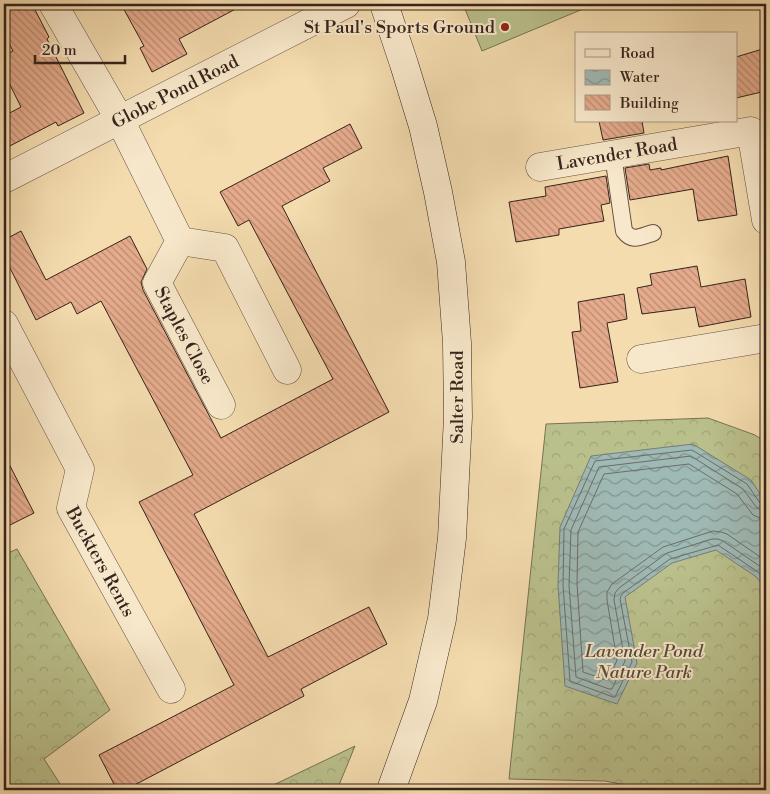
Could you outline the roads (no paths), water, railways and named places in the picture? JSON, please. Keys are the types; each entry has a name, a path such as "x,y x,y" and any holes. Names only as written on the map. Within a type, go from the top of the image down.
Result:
{"street":[{"path":"54,4 120,120 180,240 225,248 287,370"},
{"name":"Globe Pond Road","path":"4,179 346,4"},
{"name":"Salter Road","path":"384,4 423,126 451,262 457,343 458,417 452,538 442,619 423,701 391,790"},
{"name":"Lavender Road","path":"540,167 759,130 766,220"},
{"name":"Staples Close","path":"180,240 157,283 221,405"},
{"name":"Buckters Rents","path":"4,324 80,469 71,508 171,689"},
{"path":"641,359 766,338"}],"lane":[{"path":"613,154 624,231 628,237 634,239 653,233"}],"water":[{"path":"693,444 751,480 766,503 766,588 755,576 716,550 672,563 625,597 637,663 617,704 565,686 558,585 560,527 591,456"}],"place":[{"name":"St Paul's Sports Ground","path":"505,27"}],"park label":[{"name":"Lavender Pond Nature Park","path":"644,661"}]}
